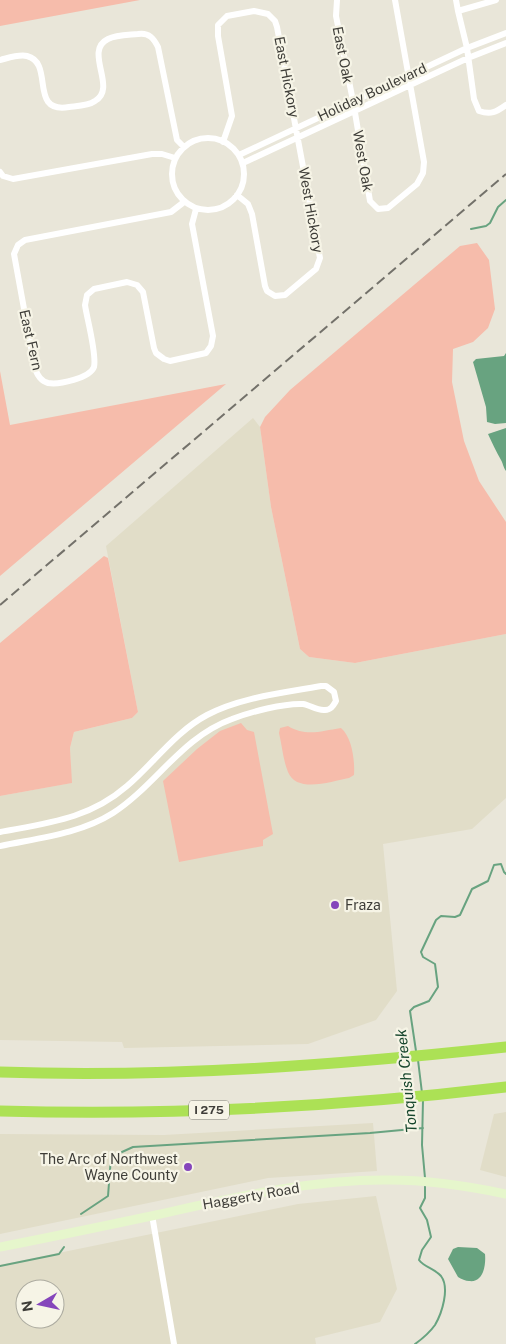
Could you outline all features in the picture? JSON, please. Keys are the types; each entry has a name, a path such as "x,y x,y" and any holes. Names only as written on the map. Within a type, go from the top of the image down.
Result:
{"highway":[{"path":"0,1072 200,1072 417,1057 506,1047"},
{"name":"I 275","path":"0,1111 196,1111 306,1106 422,1096 506,1086"}],"main road":[{"name":"Haggerty Road","path":"0,1247 222,1200 295,1187 387,1180 420,1181 506,1194"}],"street":[{"name":"East Oak","path":"336,0 336,16 354,110"},
{"path":"395,0 411,86"},
{"path":"456,0 467,48 474,100 479,111 487,114 495,113 506,104"},
{"path":"458,11 496,0"},
{"name":"East Hickory","path":"223,142 232,116 218,36 218,25 228,16 254,11 268,14 275,21 298,137"},
{"name":"Holiday Boulevard","path":"239,155 467,48 506,33"},
{"path":"0,60 22,56 34,60 40,69 47,101 55,107 76,106 95,101 100,98 104,91 99,51 103,42 108,39 128,35 147,34 154,38 158,47 177,140 184,147"},
{"name":"Holiday Boulevard","path":"243,163 354,110 411,86 468,58 506,43"},
{"name":"West Oak","path":"354,110 370,201 378,209 388,208 417,184 423,173 424,162 411,86"},
{"name":"West Hickory","path":"237,195 248,204 252,214 267,291 275,296 285,295 316,269 320,258 298,137"},
{"path":"203,139 214,139 223,142 239,155 243,163 244,176 242,187 230,203 220,208 196,209 184,202 177,193 173,182 172,170 175,158 184,147 193,142 203,139"},
{"path":"0,172 16,179 152,154 162,154 175,158"},
{"name":"East Fern","path":"184,202 171,212 25,240 18,245 14,254 35,370 40,378 48,383 55,383 84,377 91,372 94,362 84,305 86,297 94,289 128,282 137,284 143,292 154,348 159,356 170,361 202,355 209,350 213,343 213,336 192,224 196,209"},
{"path":"0,832 47,823 91,811 104,804 128,786 182,733 200,719 218,710 236,703 326,686 334,692 336,701 330,709 322,711 308,705 293,705 240,716 212,728 190,743 136,795 103,820 75,830 0,846"},
{"path":"291,692 293,705"},
{"path":"128,786 136,795"},
{"path":"47,823 50,836"},
{"path":"152,1215 174,1344"}],"shaded area":[{"path":"0,0 140,0 0,26"},
{"path":"477,243 489,260 495,309 488,328 473,342 453,349 452,382 464,441 479,481 506,522 506,634 355,663 309,657 300,649 271,507 260,427 265,417 290,390 460,246"},
{"path":"506,353 506,423 495,424 487,422 486,407 473,362 476,359 504,356"},
{"path":"0,371 10,425 226,384 0,576"},
{"path":"253,418 260,427 271,507 300,649 309,657 355,663 506,634 506,798 472,829 383,844 397,991 376,1020 308,1044 124,1048 122,1042 0,1040 0,796 71,783 70,748 74,732 132,718 138,712 106,546"},
{"path":"506,428 506,471 488,434"},
{"path":"104,556 108,558 138,712 132,718 74,732 70,748 72,783 0,796 0,643"},
{"path":"241,723 247,730 254,732 273,834 263,840 263,846 179,862 163,781 197,749 220,731"},
{"path":"288,726 307,732 320,732 341,728 350,743 354,775 349,778 316,784 299,783 293,779 286,767 279,733 280,728"},
{"path":"506,1112 506,1177 480,1170 494,1114"},
{"path":"373,1123 377,1171 268,1178 0,1234 0,1134 164,1135"},
{"path":"376,1196 397,1289 380,1322 315,1338 316,1344 0,1344 0,1265 298,1204"},
{"path":"458,1247 477,1248 485,1254 483,1272 478,1279 468,1281 458,1277 448,1259 453,1249"}],"waterway":[{"path":"471,229 486,226 490,223 498,207 506,200"},
{"name":"Tonquish Creek","path":"416,1051 410,1011 414,1007 429,1001 438,987 435,964 423,957 421,952 436,920 441,916 455,917 460,915 472,889 488,881 494,865 501,864 506,874"},
{"name":"Tonquish Creek","path":"418,1060 422,1093"},
{"name":"Tonquish Creek","path":"423,1100 422,1145 425,1178"},
{"path":"81,1214 108,1196 111,1157 133,1147 370,1133 423,1128"},
{"name":"Tonquish Creek","path":"415,1344 435,1325 445,1294 444,1281 441,1276 419,1260 422,1250 431,1237 427,1220 420,1208 425,1198 425,1185"},
{"path":"0,1266 59,1254 64,1247"}],"railway":[{"path":"0,605 506,174"}],"place":[{"name":"Fraza","path":"335,905"},
{"name":"The Arc of Northwest Wayne County","path":"188,1167"}]}
